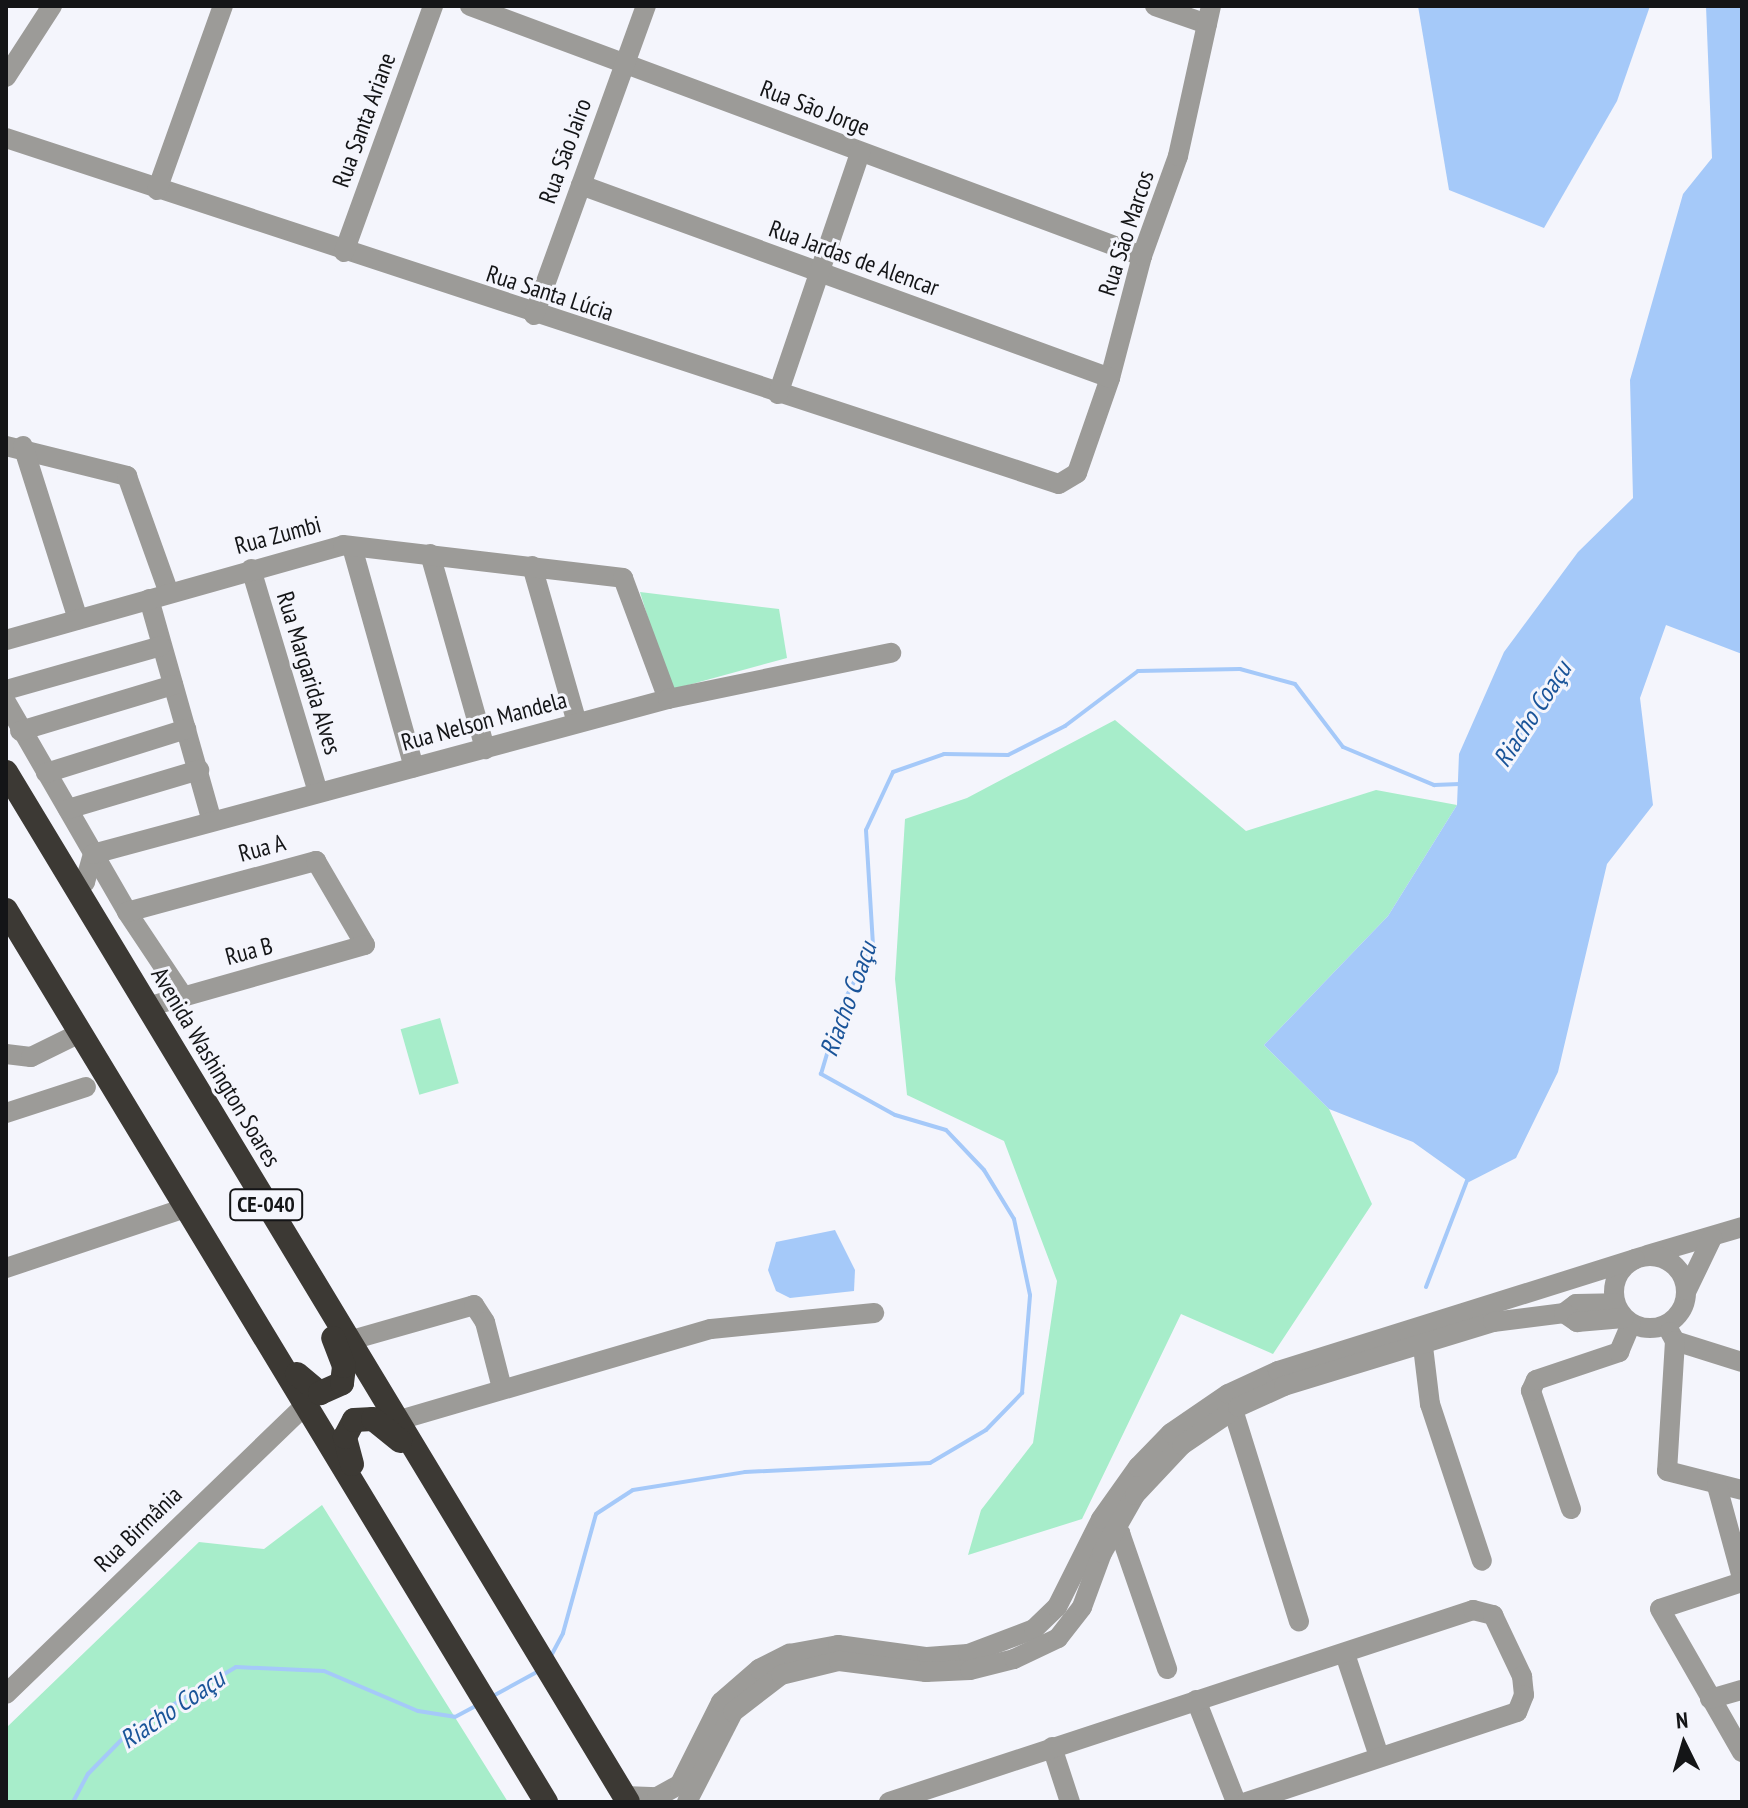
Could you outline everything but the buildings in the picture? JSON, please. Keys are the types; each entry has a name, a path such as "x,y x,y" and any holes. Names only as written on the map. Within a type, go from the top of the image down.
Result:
{"highway":[{"name":"Avenida Washington Soares","path":"6,772 526,1638 626,1799"},
{"name":"CE-040","path":"6,910 185,1208 307,1403 508,1744 546,1802"},
{"path":"273,1349 314,1391 335,1390 345,1370 330,1312"},
{"path":"359,1491 345,1445 354,1420 380,1422 418,1459"}],"street":[{"path":"6,77 52,6"},
{"path":"157,190 223,6"},
{"name":"Rua Santa Ariane","path":"344,252 433,6"},
{"name":"Rua São Jorge","path":"470,6 1142,256"},
{"name":"Rua São Jairo","path":"534,315 646,6"},
{"path":"1155,6 1209,15"},
{"name":"Rua São Marcos","path":"1077,473 1110,378 1142,256 1181,147 1209,15"},
{"name":"Rua Santa Lúcia","path":"6,138 534,315 1053,483 1077,473"},
{"path":"778,394 860,153"},
{"name":"Rua Jardas de Alencar","path":"581,185 1110,378"},
{"path":"15,446 127,476 169,593"},
{"path":"15,446 78,619"},
{"path":"352,547 414,767"},
{"name":"Rua Zumbi","path":"6,640 325,548 352,547 619,577 630,585 668,699"},
{"path":"430,554 485,749"},
{"path":"532,566 577,723"},
{"name":"Rua Margarida Alves","path":"251,569 318,792"},
{"path":"149,599 212,821"},
{"path":"6,690 161,646"},
{"name":"Rua Nelson Mandela","path":"54,852 212,821 668,699 891,653"},
{"path":"20,731 173,685"},
{"name":"Avenida Washington Soares","path":"6,702 127,912 183,996"},
{"path":"46,773 186,729"},
{"path":"68,809 199,770"},
{"path":"74,887 85,882 88,846"},
{"name":"Rua A","path":"127,912 316,861 365,945"},
{"name":"Rua B","path":"147,1007 365,945"},
{"path":"6,1054 40,1055 80,1033"},
{"path":"6,1113 86,1087"},
{"path":"6,1268 185,1208"},
{"path":"1076,1619 1077,1592 1108,1523 1165,1461 1230,1402 1284,1386 1544,1286 1742,1227"},
{"path":"1712,1238 1670,1333 1667,1471 1732,1488"},
{"path":"1571,1509 1531,1391 1536,1380 1619,1352 1617,1278 1639,1258 1669,1261 1687,1290"},
{"path":"1595,1270 1616,1314"},
{"path":"1544,1286 1557,1314"},
{"path":"348,1341 474,1305 502,1388"},
{"path":"396,1421 711,1329 874,1313"},
{"path":"1422,1334 1557,1314 1577,1322 1616,1314 1742,1362"},
{"path":"1422,1334 1430,1404 1482,1561"},
{"path":"1230,1402 1299,1622"},
{"name":"Rua Birmânia","path":"6,1694 307,1403"},
{"path":"1732,1488 1742,1545"},
{"path":"1732,1488 1742,1580 1660,1609 1742,1752"},
{"path":"1108,1523 1167,1669"},
{"path":"1039,1638 1057,1607 1077,1592"},
{"path":"1057,1607 1076,1619"},
{"path":"901,1800 1052,1747 1480,1610 1500,1626 1522,1676 1517,1712 1247,1802"},
{"path":"687,1802 733,1712 781,1675 839,1661 937,1672 1011,1650 1076,1619"},
{"path":"626,1799 657,1797 680,1784 721,1702 759,1669 789,1654 838,1645 947,1656 1011,1650"},
{"path":"1345,1654 1379,1756"},
{"path":"1710,1699 1742,1690"},
{"path":"1196,1700 1236,1802"},
{"path":"1052,1747 1070,1802"}],"green space":[{"path":"640,592 779,609 787,658 670,690"},
{"path":"1115,720 1246,831 1376,790 1457,805 1388,916 1264,1045 1329,1109 1372,1204 1273,1354 1181,1314 1082,1519 968,1555 981,1510 1033,1443 1057,1281 1004,1141 907,1095 895,979 905,819 967,798"},
{"path":"440,1018 459,1083 419,1095 401,1029"},
{"path":"322,1505 508,1802 6,1802 6,1728 199,1542 264,1549"}],"water":[{"path":"1418,6 1650,6 1617,101 1544,228 1449,190"},
{"path":"1706,6 1742,6 1742,654 1666,625 1640,698 1653,805 1607,864 1558,1072 1516,1158 1469,1182 1413,1142 1329,1109 1264,1045 1388,916 1457,805 1459,754 1504,652 1578,552 1633,498 1630,380 1683,194 1712,158"},
{"path":"835,1230 855,1270 854,1291 790,1298 776,1291 768,1270 776,1242"}],"waterway":[{"name":"Riacho Coaçu","path":"551,1656 563,1633 596,1514 633,1490 745,1472 930,1463 986,1430 1022,1393 1030,1295 1014,1219 984,1170 946,1130 895,1115 821,1074 841,1007 873,945 866,830 893,772 944,754 1008,755 1065,726 1138,671 1240,669 1295,684 1343,747 1434,785 1460,784"},
{"path":"1426,1287 1468,1178"},
{"name":"Riacho Coaçu","path":"73,1802 88,1774 131,1730 236,1667 324,1671 418,1711 455,1717 478,1705"},
{"name":"Riacho Coaçu","path":"493,1696 537,1672"}]}
